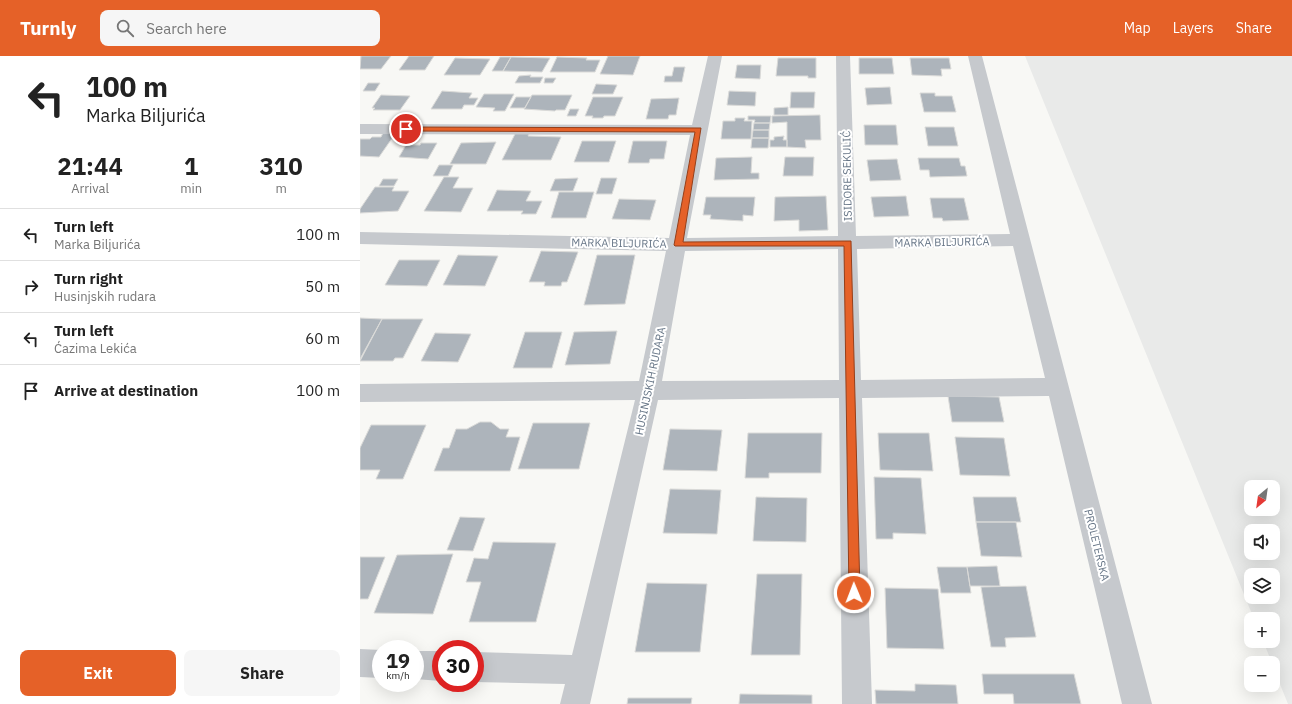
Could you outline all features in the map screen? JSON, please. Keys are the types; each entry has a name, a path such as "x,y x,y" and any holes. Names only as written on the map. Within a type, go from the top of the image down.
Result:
{"street":[{"name":"HUSINJSKIH RUDARA","path":"575,704 648,392 678,245 698,130 715,56"},
{"name":"ISIDORE SEKULIĆ","path":"844,56 856,704"},
{"name":"PROLETERSKA","path":"975,56 1137,704"},
{"path":"360,129 698,130"},
{"name":"MARKA BILJURIĆA","path":"360,238 678,245 1021,240"},
{"path":"360,393 648,392 850,388 1058,387"},
{"path":"360,663 372,664"},
{"path":"484,667 582,670"}],"shaded area":[{"path":"1025,56 1292,56 1292,704 1288,704 1280,684 1280,656 1269,656 1266,648 1280,648 1280,612 1251,612 1248,604 1280,604 1280,568 1244,568 1244,594"}],"building":[{"path":"361,56 391,56 381,69 360,69"},
{"path":"409,56 434,56 425,70 399,70"},
{"path":"608,56 640,56 633,75 600,74"},
{"path":"500,57 511,57 503,71 492,71"},
{"path":"511,57 550,58 542,72 503,71"},
{"path":"557,57 600,60 595,72 550,72"},
{"path":"455,58 490,59 480,75 444,75"},
{"path":"778,58 816,58 816,78 808,78 808,76 776,76"},
{"path":"859,58 892,58 894,74 859,74"},
{"path":"910,58 949,58 951,69 941,69 942,76 912,75"},
{"path":"737,65 761,65 760,79 735,78"},
{"path":"674,67 685,67 682,82 664,82 665,76 672,76"},
{"path":"531,75 530,77 543,77 540,83 515,83 519,76"},
{"path":"545,78 556,78 553,83 544,83"},
{"path":"368,83 380,83 375,91 363,91"},
{"path":"596,84 617,85 613,94 592,94"},
{"path":"890,87 892,104 867,105 865,88"},
{"path":"442,91 472,93 469,98 478,98 474,105 464,105 462,109 431,109"},
{"path":"729,91 756,92 755,106 727,105"},
{"path":"791,92 815,92 814,108 790,108"},
{"path":"920,93 935,93 935,96 952,96 956,112 924,112"},
{"path":"484,94 514,94 505,111 493,111 495,108 476,107"},
{"path":"381,95 410,96 400,110 373,110 375,108 372,108"},
{"path":"532,95 572,95 565,110 555,111 524,109"},
{"path":"516,97 531,97 525,108 510,108"},
{"path":"593,97 623,97 615,116 592,118 593,116 585,116"},
{"path":"679,98 676,115 669,115 668,119 646,119 651,99"},
{"path":"788,107 788,115 774,115 774,108"},
{"path":"570,109 579,109 576,116 567,116"},
{"path":"820,115 821,140 805,140 806,148 787,147 787,122 772,123 772,116"},
{"path":"748,116 771,116 770,123 754,123 755,120 748,120"},
{"path":"735,118 745,118 744,121 752,121 751,139 721,139 723,121 735,121"},
{"path":"754,123 770,123 769,130 753,130"},
{"path":"864,125 896,125 898,145 865,145"},
{"path":"925,127 954,127 958,146 928,146"},
{"path":"753,130 769,130 769,138 752,138"},
{"path":"516,132 530,132 528,136 561,137 551,160 502,160"},
{"path":"383,133 395,134 379,157 360,156 360,139 381,137"},
{"path":"784,136 783,140 787,140 787,147 770,147 770,140 774,140 774,137"},
{"path":"752,138 769,138 768,148 751,148"},
{"path":"582,141 616,141 609,162 574,162"},
{"path":"633,141 667,141 664,159 650,159 649,163 628,163"},
{"path":"496,142 486,164 450,164 461,143"},
{"path":"421,143 437,143 428,159 399,157 406,145 420,145"},
{"path":"752,157 751,173 759,173 759,179 714,180 716,158"},
{"path":"785,157 814,157 813,176 783,176"},
{"path":"918,158 959,158 961,166 965,166 967,176 930,177 929,170 920,170"},
{"path":"897,159 901,180 870,181 867,160"},
{"path":"439,165 453,165 448,176 433,176"},
{"path":"444,177 459,177 453,188 473,188 461,212 424,211"},
{"path":"578,178 573,191 550,191 555,179"},
{"path":"601,178 617,178 612,194 596,194"},
{"path":"383,179 398,179 394,186 379,186"},
{"path":"375,187 394,187 392,191 409,191 398,211 360,213 360,209"},
{"path":"497,190 531,191 526,201 542,201 536,214 521,214 523,211 487,211"},
{"path":"559,192 594,192 586,218 551,218"},
{"path":"826,196 828,230 799,231 799,220 774,221 775,197"},
{"path":"906,196 909,216 874,217 871,197"},
{"path":"706,197 755,197 753,216 743,215 743,221 710,219 711,215 703,215"},
{"path":"930,198 964,198 969,220 943,221 942,218 933,218"},
{"path":"619,199 656,200 650,220 612,219"},
{"path":"541,251 578,252 567,282 562,282 561,286 544,286 545,282 529,282"},
{"path":"458,255 498,256 485,286 443,285"},
{"path":"597,255 635,255 625,304 584,305"},
{"path":"399,260 440,260 427,286 385,285"},
{"path":"360,318 382,319 360,359"},
{"path":"382,319 423,319 403,358 395,358 393,361 360,361"},
{"path":"617,331 610,364 565,365 574,332"},
{"path":"525,332 562,332 552,368 513,368"},
{"path":"435,333 471,334 458,362 421,361"},
{"path":"948,396 999,397 1004,422 952,422"},
{"path":"480,422 491,422 500,429 509,429 506,437 520,437 510,471 434,471 443,448 449,448 456,429 467,429"},
{"path":"533,423 590,423 579,469 518,469"},
{"path":"371,425 426,425 403,479 376,479 380,470 360,470 360,448"},
{"path":"670,429 722,430 717,471 663,470"},
{"path":"748,433 822,433 821,473 769,473 769,478 745,478"},
{"path":"878,433 929,433 933,471 880,470"},
{"path":"955,437 1004,438 1010,476 960,475"},
{"path":"874,477 921,478 926,534 893,533 893,539 876,539"},
{"path":"670,489 721,490 717,534 663,533"},
{"path":"756,497 807,498 806,542 753,541"},
{"path":"973,497 1016,497 1021,522 976,522"},
{"path":"460,517 485,518 473,551 447,550"},
{"path":"976,522 1016,522 1022,557 981,556"},
{"path":"493,542 556,543 536,622 469,622 481,582 466,582 474,558 488,559"},
{"path":"453,554 433,614 374,613 397,555"},
{"path":"360,557 385,557 368,599 360,599"},
{"path":"997,566 1000,586 970,586 967,567"},
{"path":"937,567 967,567 971,593 941,593"},
{"path":"757,574 802,574 800,655 751,655"},
{"path":"647,583 707,584 700,652 635,652"},
{"path":"1026,586 1036,637 1005,638 1006,647 991,647 981,587"},
{"path":"885,588 938,589 944,649 887,648"},
{"path":"982,674 1074,674 1081,704 1014,704 1013,694 984,694"},
{"path":"915,684 956,685 958,704 876,704 875,690 915,691"},
{"path":"740,694 812,695 812,704 739,704"},
{"path":"628,698 692,698 691,704 627,704"}],"route":[{"path":"406,129 698,130 678,245 848,243 854,593"}]}
